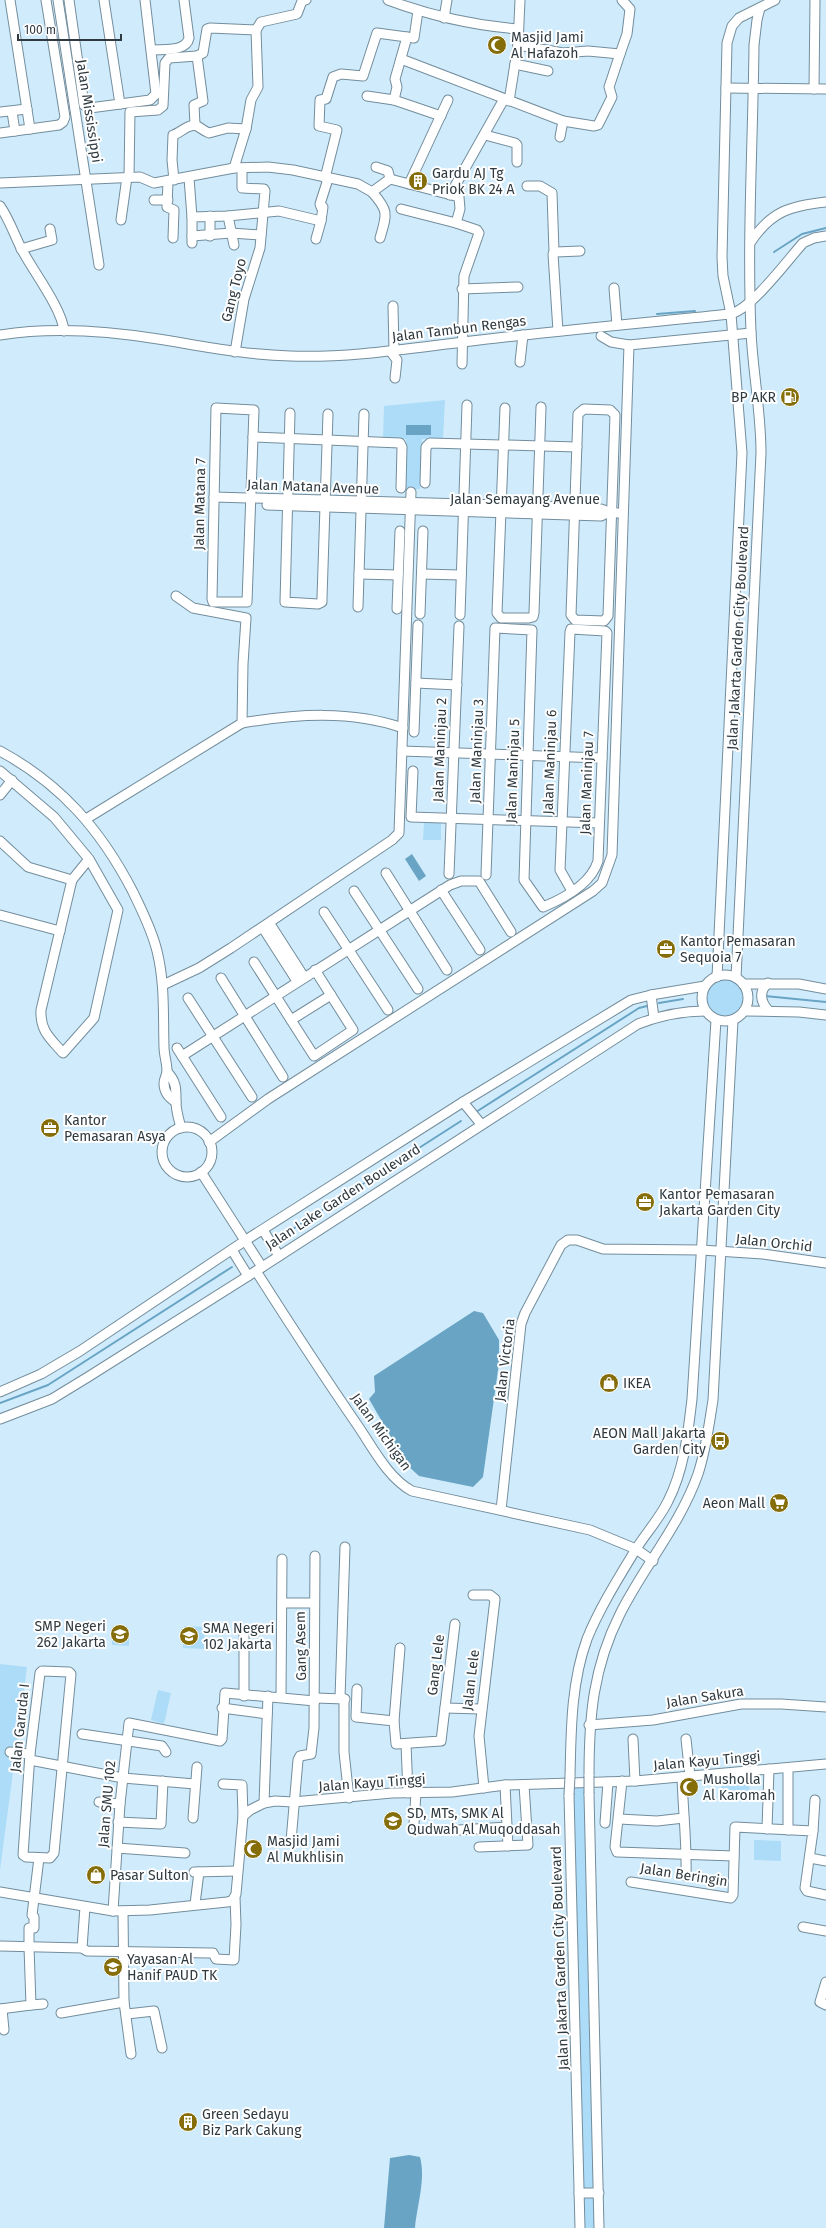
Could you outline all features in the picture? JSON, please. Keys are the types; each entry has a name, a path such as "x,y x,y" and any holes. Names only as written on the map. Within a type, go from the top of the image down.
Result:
{"street":[{"path":"10,0 30,129"},
{"path":"0,133 59,125 63,122 65,117 46,0"},
{"name":"Jalan Mississippi","path":"58,0 99,265"},
{"path":"69,0 84,105 90,108 150,100 156,94 145,0"},
{"path":"104,0 120,104"},
{"path":"152,50 184,47 188,44 190,38 184,0"},
{"path":"238,168 251,100 258,86 259,80 256,30 261,22 297,14 302,1 306,0"},
{"path":"388,0 444,18 476,25 517,29"},
{"path":"444,18 447,0"},
{"path":"454,196 485,134 507,100 518,45 517,29 520,0"},
{"path":"401,59 563,121 598,124 612,97 609,87 627,34 630,9 622,0"},
{"name":"Jalan Jakarta Garden City Boulevard","path":"717,976 742,453 731,314 723,276 722,257 727,43 732,26 739,18 775,0"},
{"path":"814,89 815,0"},
{"name":"Jalan Jakarta Garden City Boulevard","path":"736,978 762,453 752,333 750,243 755,30 760,8"},
{"path":"316,239 323,207 320,207 320,202 327,178 337,130 319,126 320,100 326,99 333,77 341,74 364,76 377,34 415,37 418,10"},
{"path":"121,220 128,177 130,112 158,110 163,106 166,60 176,57 197,56 204,53 207,29 210,28 256,30"},
{"path":"394,100 397,87 395,79 408,37"},
{"path":"518,45 563,53 588,51 620,54"},
{"path":"195,125 194,105 203,101 197,56"},
{"path":"515,64 548,71"},
{"path":"726,88 826,89"},
{"path":"367,96 394,100 441,116"},
{"path":"409,184 448,100"},
{"path":"0,112 12,112 27,108"},
{"path":"12,112 15,131"},
{"path":"560,137 563,121"},
{"path":"173,238 174,210 168,208 171,180 172,137 180,133 186,127 195,125 209,133 228,128 246,129"},
{"path":"485,134 515,143 517,145 517,162"},
{"path":"0,183 128,177 141,177 154,183 189,178 238,168 268,167 293,170 358,184 372,192 384,206 387,214 380,238"},
{"path":"376,167 388,171 390,179"},
{"name":"Gang Toyo","path":"235,347 244,299 260,248 264,212 264,189 242,188 238,168"},
{"path":"189,178 192,240 231,233 261,235"},
{"path":"372,192 390,179"},
{"path":"390,179 454,196"},
{"path":"528,186 540,186 552,193 558,329"},
{"path":"454,196 460,209 456,222"},
{"path":"154,200 168,200"},
{"path":"750,243 766,222 772,217 789,208 826,202"},
{"path":"0,206 63,328"},
{"path":"401,209 456,222 479,232 464,276 462,289 462,364"},
{"path":"192,217 228,216 264,212 293,213 321,221"},
{"path":"210,216 210,236"},
{"path":"228,216 234,245"},
{"path":"21,249 52,240 50,229"},
{"name":"Jalan Tambun Rengas","path":"0,335 63,328 235,347 289,356 326,356 393,349 462,339 523,335 558,329 731,314 738,312 751,301 803,243 814,238 826,236"},
{"path":"554,252 580,251"},
{"path":"462,289 518,287"},
{"path":"614,288 617,325"},
{"path":"393,306 393,349 397,360 395,378"},
{"path":"601,336 611,342 629,345 752,333"},
{"path":"520,362 523,335"},
{"path":"209,1142 268,1099 468,970 573,906 602,884 612,855 629,345"},
{"path":"460,615 465,509 467,405"},
{"path":"505,408 498,616 533,617 541,407"},
{"name":"Jalan Matana 7","path":"251,501 247,602 212,601 216,408 254,410 253,438"},
{"path":"610,410 615,415 607,619 596,620 572,618 577,447 580,411 610,410"},
{"path":"290,413 285,602 318,604 322,602 328,414"},
{"path":"358,607 364,414"},
{"path":"251,501 253,438 402,444 401,488"},
{"path":"425,483 427,444 466,443 577,447"},
{"path":"163,985 199,968 266,926 392,840 399,833 411,492"},
{"name":"Jalan Matana Avenue","path":"214,500 411,507"},
{"name":"Jalan Semayang Avenue","path":"411,507 575,511 601,516 610,513 623,513"},
{"path":"397,609 400,531"},
{"path":"420,614 423,531"},
{"path":"359,574 398,575"},
{"path":"422,574 462,575"},
{"path":"176,596 193,608 246,618 242,664 242,723"},
{"path":"414,732 418,625"},
{"name":"Jalan Maninjau 2","path":"449,874 459,626"},
{"name":"Jalan Maninjau 5","path":"495,628 532,630 524,880 543,907"},
{"name":"Jalan Maninjau 3","path":"483,878 488,820 495,628"},
{"name":"Jalan Maninjau 6","path":"572,891 560,870 570,630 606,632"},
{"name":"Jalan Maninjau 7","path":"543,907 585,882 596,868 598,860 606,632"},
{"path":"416,683 457,684"},
{"path":"86,819 242,723 282,716 335,715 370,719 403,728"},
{"path":"0,751 20,762 60,792 86,819 120,867 145,916 157,950 163,985 164,1049 167,1072 174,1080 177,1092 176,1102 181,1128"},
{"path":"402,753 602,760"},
{"path":"0,771 54,817 89,859 118,910 94,1018 63,1053 45,1033 41,1022 41,1010 72,880 89,859"},
{"path":"414,771 411,817 599,824"},
{"path":"0,795 12,780"},
{"path":"0,841 28,867 72,880"},
{"path":"386,873 447,970"},
{"path":"221,1117 180,1052 213,1036 441,890 461,880 483,878 511,932"},
{"path":"441,890 480,950"},
{"path":"354,891 418,989"},
{"path":"324,912 388,1010"},
{"path":"0,915 60,931"},
{"path":"266,926 300,979"},
{"path":"254,962 314,1056 353,1030 315,970"},
{"path":"726,975 736,978 743,984 748,997 744,1011 733,1020 724,1022 716,1020 705,1011 702,1000 705,986 717,976 726,975"},
{"path":"221,978 283,1077"},
{"path":"768,983 762,995 768,1010"},
{"path":"743,984 799,984 826,989"},
{"name":"Jalan Lake Garden Boulevard","path":"0,1392 41,1374 80,1351 246,1240 463,1102 631,1000 705,986"},
{"path":"290,1020 331,995"},
{"path":"651,995 654,1018"},
{"path":"188,998 252,1097"},
{"path":"744,1011 768,1010 826,1015"},
{"name":"Jalan Lake Garden Boulevard","path":"0,1419 52,1399 279,1256 481,1124 638,1024 654,1018 692,1011 705,1011"},
{"name":"Jalan Jakarta Garden City Boulevard","path":"580,2228 569,1795 571,1728 575,1686 587,1639 636,1549 668,1501 680,1470 688,1434 692,1399 716,1020"},
{"path":"599,2228 588,1794 589,1725 594,1690 606,1647 620,1614 653,1561 683,1508 698,1474 708,1434 712,1400 733,1020"},
{"path":"715,1034 719,1029 724,1028 732,1034"},
{"path":"463,1102 481,1124"},
{"path":"188,1127 201,1132 209,1142 210,1159 201,1172 185,1177 177,1175 164,1164 162,1155 165,1140 169,1135 181,1128 188,1127"},
{"path":"201,1172 246,1240 255,1271"},
{"path":"263,1230 279,1256"},
{"name":"Jalan Victoria","path":"501,1510 521,1324 524,1313 561,1245 568,1240 577,1240 603,1249 701,1250 720,1252"},
{"path":"232,1250 255,1271"},
{"name":"Jalan Orchid","path":"720,1252 763,1254 825,1263"},
{"name":"Jalan Michigan","path":"255,1271 342,1404 390,1472 405,1487 412,1491 590,1530 636,1549 653,1561"},
{"path":"345,1547 342,1699 344,1752 349,1798"},
{"name":"Gang Asem","path":"222,1708 225,1693 244,1696 315,1699 315,1556"},
{"name":"Gang Asem","path":"281,1697 282,1559"},
{"name":"Jalan Lele","path":"473,1595 492,1596 495,1599 481,1709 480,1754 484,1788"},
{"path":"282,1603 314,1603"},
{"name":"Gang Lele","path":"406,1744 441,1741 455,1624"},
{"path":"244,1632 244,1696"},
{"path":"400,1648 394,1722 395,1744 406,1744 414,1824"},
{"name":"Jalan Garuda I","path":"41,1671 69,1672 71,1676 62,1767 53,1856 50,1858 24,1857 30,1757 41,1671"},
{"path":"357,1689 356,1717 394,1722"},
{"path":"264,1803 268,1696"},
{"path":"291,1841 293,1802 298,1758 309,1756 311,1752 315,1699 356,1700"},
{"name":"Jalan Sakura","path":"589,1725 653,1720 741,1704 781,1704 826,1707"},
{"path":"222,1708 267,1714"},
{"name":"Jalan SMU 102","path":"112,1911 118,1822 129,1723 220,1741 222,1738 222,1708"},
{"path":"445,1708 481,1709"},
{"path":"82,1734 127,1742 162,1746 166,1752"},
{"path":"633,1739 636,1781"},
{"path":"686,1739 684,1818 686,1876"},
{"path":"10,1752 62,1767 123,1778 195,1784"},
{"name":"Jalan Kayu Tinggi","path":"243,1816 250,1810 264,1803 275,1801 293,1802 412,1793 452,1792 505,1785 636,1781 826,1764"},
{"path":"193,1818 197,1768"},
{"path":"788,1768 788,1830"},
{"path":"767,1829 769,1769"},
{"path":"118,1822 161,1824 163,1781"},
{"path":"622,1781 615,1847 617,1852 686,1856 734,1856 735,1827 813,1831"},
{"path":"605,1823 608,1782"},
{"path":"0,1946 82,1948 87,1951 124,1950 210,1952 216,1959 235,1958 235,1897 243,1816 242,1785 223,1784"},
{"path":"505,1785 508,1846"},
{"path":"480,1847 526,1846 528,1843 524,1785"},
{"path":"815,1800 810,1858 805,1888 807,1891 826,1895"},
{"path":"99,1802 120,1804"},
{"path":"619,1819 657,1821 684,1818"},
{"path":"459,1830 507,1827"},
{"path":"117,1848 185,1853"},
{"name":"Jalan Beringin","path":"631,1882 729,1898 732,1897 734,1856"},
{"path":"31,2005 29,1928 34,1928 34,1917 32,1915 39,1858"},
{"path":"810,1858 826,1861"},
{"path":"195,1904 196,1872 237,1871"},
{"path":"0,1894 35,1897 112,1911 227,1902 235,1897"},
{"path":"82,1948 85,1907"},
{"path":"123,1911 124,2002 127,2014 131,2054"},
{"path":"803,1927 826,1931"},
{"path":"823,2003 826,1982"},
{"path":"61,2013 124,2002"},
{"path":"4,2030 1,2009 43,2004"},
{"path":"127,2014 154,2011 162,2048"},
{"path":"579,2192 598,2193"}],"shaded area":[{"path":"445,400 443,439 422,439 420,489 405,489 406,439 383,439 384,406"},
{"path":"406,425 431,425 431,435 406,435"},
{"path":"424,822 441,823 441,840 423,840"},
{"path":"412,854 426,876 419,881 405,859"},
{"path":"730,975 734,976 744,985 747,989 747,1007 738,1017 730,1021 720,1021 712,1017 703,1007 702,993 706,985 716,976"},
{"path":"474,1311 483,1313 499,1340 499,1363 483,1477 473,1487 419,1476 407,1465 369,1399 375,1392 374,1376"},
{"path":"184,1626 205,1627 204,1649 183,1648"},
{"path":"112,1636 129,1637 129,1646 112,1645"},
{"path":"0,1664 27,1667 0,1870"},
{"path":"158,1690 171,1693 164,1724 151,1720"},
{"path":"722,1777 750,1777 749,1796 721,1795"},
{"path":"589,1785 599,2228 580,2228 570,1786"},
{"path":"754,1840 781,1841 781,1861 754,1860"},
{"path":"409,2155 420,2157 422,2166 422,2184 415,2228 384,2228 390,2158"}],"waterway":[{"path":"774,252 802,234 826,228"},
{"path":"657,314 695,311"},
{"path":"765,996 826,1002"},
{"path":"659,1003 683,999"},
{"path":"476,1112 639,1008 647,1006"},
{"path":"274,1241 461,1121"},
{"path":"0,1403 48,1385 232,1267"}],"place":[{"name":"Masjid Jami Al Hafazoh","path":"497,45"},
{"name":"Gardu AJ Tg Priok BK 24 A","path":"418,181"},
{"name":"BP AKR","path":"790,397"},
{"name":"Kantor Pemasaran Sequoia 7","path":"666,949"},
{"name":"Kantor Pemasaran Asya","path":"50,1128"},
{"name":"Kantor Pemasaran Jakarta Garden City","path":"645,1202"},
{"name":"IKEA","path":"609,1383"},
{"name":"AEON Mall Jakarta Garden City","path":"720,1441"},
{"name":"Aeon Mall","path":"779,1503"},
{"name":"SMP Negeri 262 Jakarta","path":"120,1634"},
{"name":"SMA Negeri 102 Jakarta","path":"189,1636"},
{"name":"Musholla Al Karomah","path":"689,1787"},
{"name":"SD, MTs, SMK Al Qudwah Al Muqoddasah","path":"393,1821"},
{"name":"Masjid Jami Al Mukhlisin","path":"253,1849"},
{"name":"Pasar Sulton","path":"96,1875"},
{"name":"Yayasan Al Hanif PAUD TK","path":"113,1967"},
{"name":"Green Sedayu Biz Park Cakung","path":"188,2122"}]}
